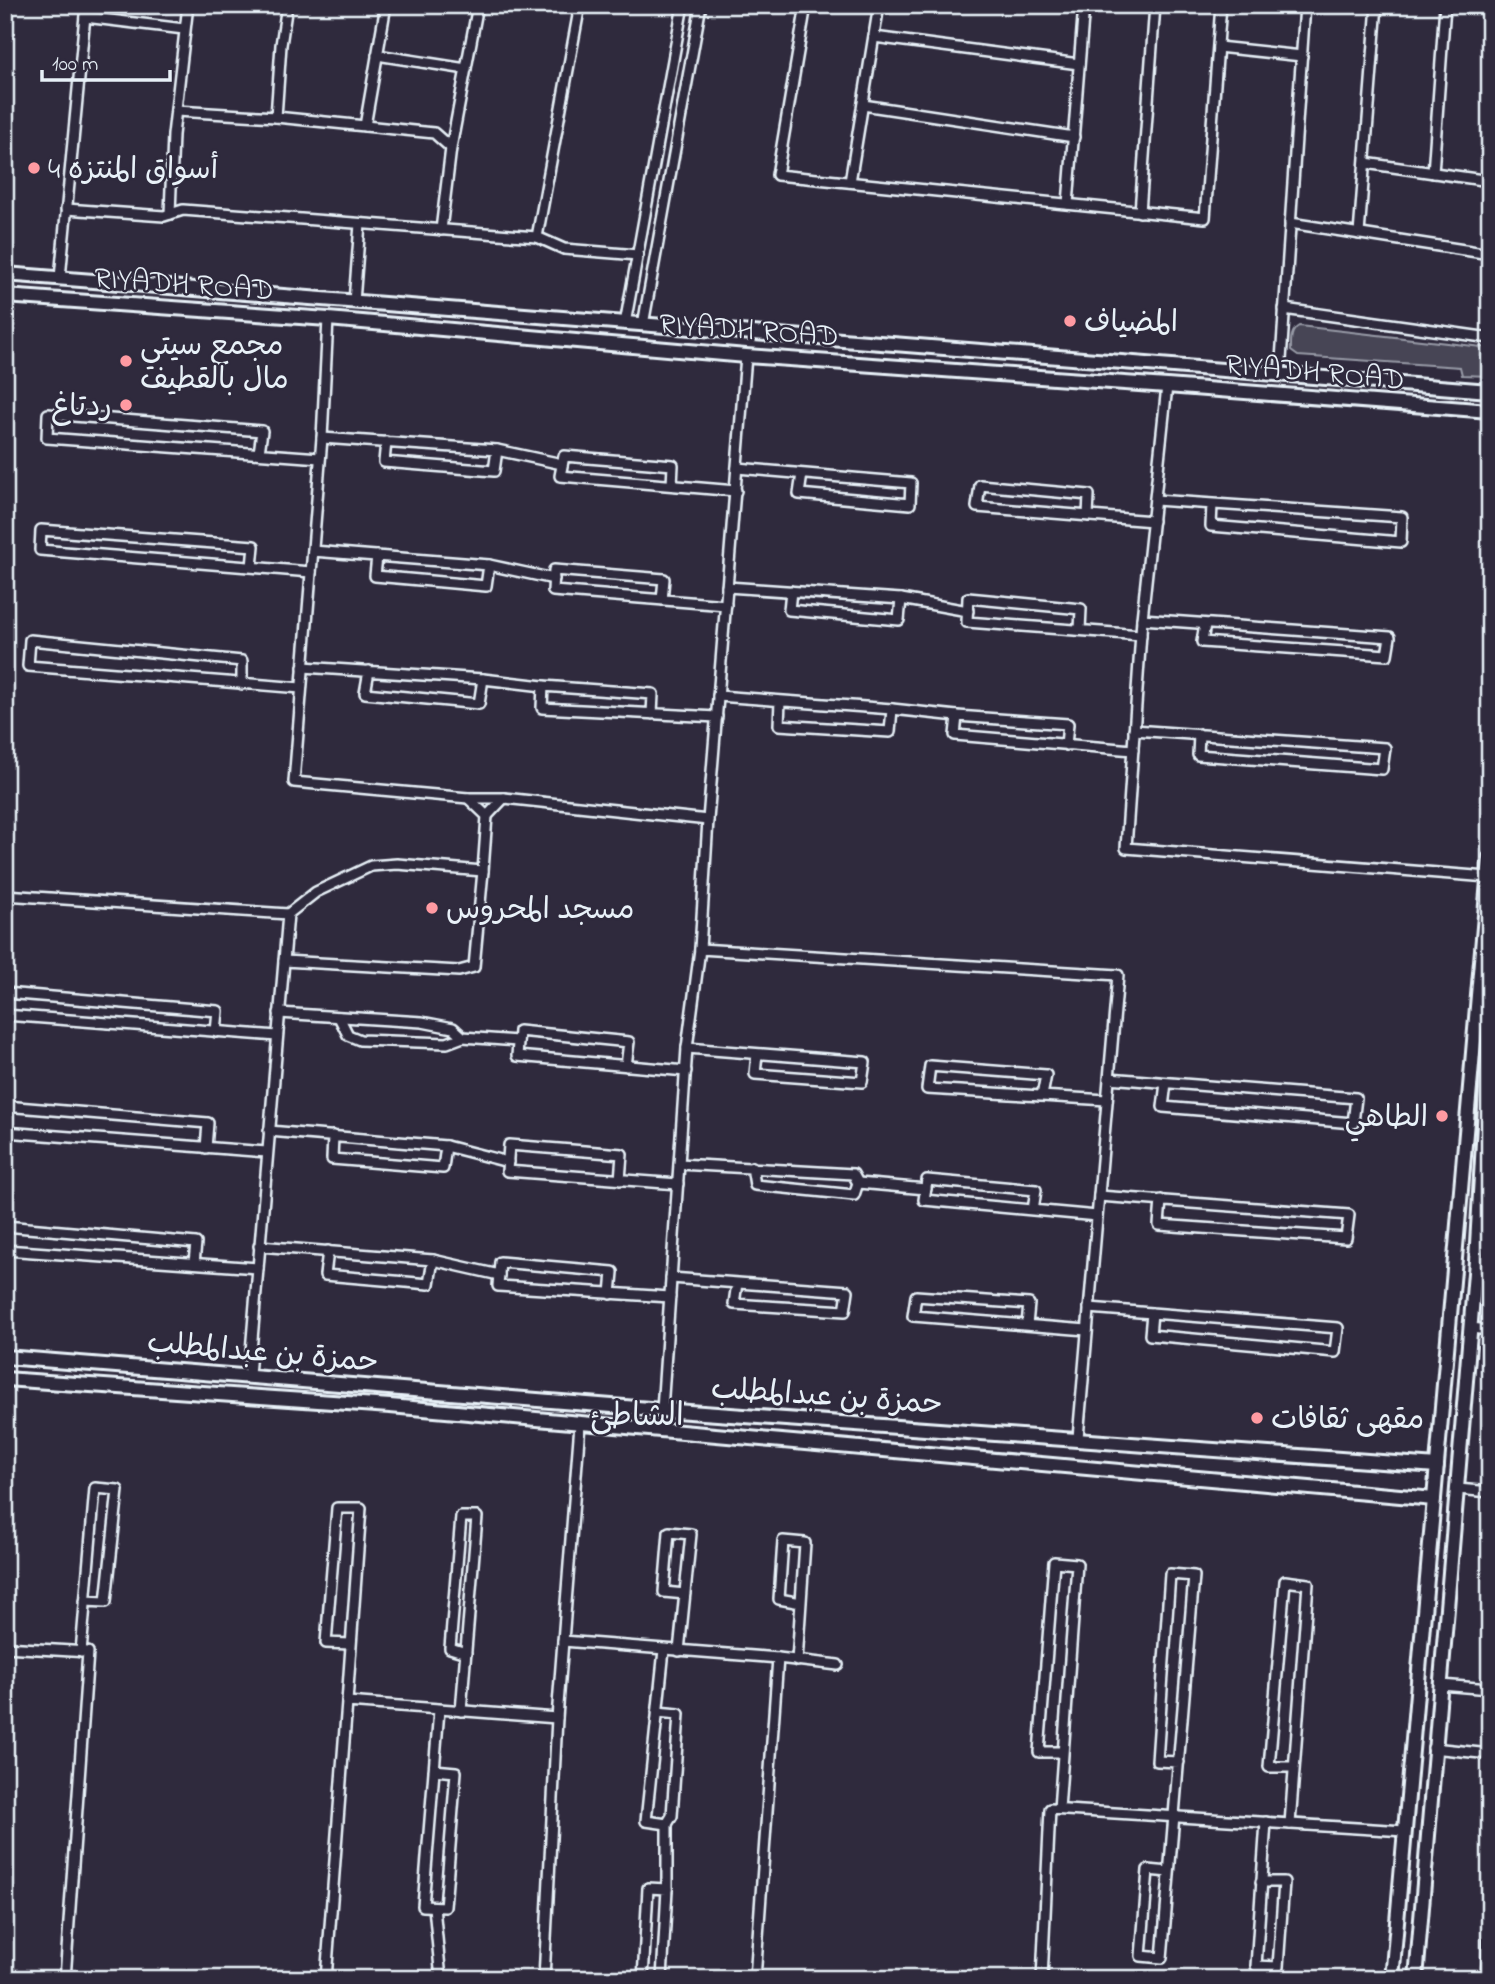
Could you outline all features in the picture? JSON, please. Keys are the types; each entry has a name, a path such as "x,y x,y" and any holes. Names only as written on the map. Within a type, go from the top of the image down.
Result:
{"street":[{"path":"60,278 86,5"},
{"path":"170,214 176,111 188,5"},
{"path":"276,117 287,5"},
{"path":"365,126 386,5"},
{"path":"442,230 451,148 478,5"},
{"path":"537,237 580,5"},
{"path":"625,324 683,5"},
{"path":"643,325 701,5"},
{"path":"806,5 777,175 1205,218 1221,5"},
{"path":"850,182 879,5"},
{"path":"1068,204 1084,5"},
{"path":"1140,212 1155,5"},
{"path":"1280,375 1306,5"},
{"path":"1359,234 1377,5"},
{"path":"1433,173 1445,5"},
{"path":"85,17 184,29"},
{"path":"874,37 1079,64"},
{"path":"1218,47 1302,56"},
{"path":"377,55 466,69"},
{"path":"863,105 1073,137"},
{"path":"176,111 276,117 435,133 454,132"},
{"path":"435,133 451,148"},
{"path":"1365,163 1490,181"},
{"path":"66,209 164,216 183,210 537,237 564,249 638,255"},
{"path":"354,302 360,223"},
{"path":"1290,223 1490,254"},
{"path":"7,273 1490,391"},
{"name":"RIYADH ROAD","path":"5,296 327,319 746,356 1490,411"},
{"path":"1284,309 1490,338"},
{"path":"327,319 322,438 294,782 468,798 503,798 708,820"},
{"path":"662,1409 687,1048 700,949 746,356"},
{"path":"1465,390 1490,385"},
{"path":"1167,386 1142,619 1126,848 1488,877"},
{"path":"259,453 262,431 48,414 47,438 320,458"},
{"path":"322,438 497,450 562,464"},
{"path":"386,442 384,462 494,471 497,450"},
{"path":"672,485 673,465 564,456 560,476 736,491"},
{"path":"737,468 911,483 910,504 799,494 802,474"},
{"path":"1088,516 1089,495 980,485 976,507 1088,516 1153,521"},
{"path":"1155,500 1402,517 1401,542 1210,526 1212,504"},
{"path":"252,567 254,546 41,530 40,550 311,572"},
{"path":"313,551 489,565 554,579"},
{"path":"377,556 375,576 486,586 489,565"},
{"path":"662,600 664,579 554,570 553,591 662,600 726,605"},
{"path":"727,587 901,599 968,611"},
{"path":"791,591 789,610 899,620 901,599"},
{"path":"1080,630 1082,610 968,598 967,622 1141,635"},
{"path":"1142,619 1390,637 1387,655 1202,642 1205,624"},
{"path":"242,684 243,661 30,640 29,666 242,684 301,688"},
{"path":"303,667 653,694 652,713"},
{"path":"369,671 365,693 479,704 483,679"},
{"path":"543,686 542,708 717,717"},
{"path":"718,696 1068,724 1066,745"},
{"path":"780,701 779,725 890,733 892,709"},
{"path":"957,716 955,735 1133,750"},
{"path":"1134,730 1199,734 1385,748 1382,769 1198,755 1199,734"},
{"path":"468,798 486,816"},
{"path":"284,961 459,971 474,967 486,816 503,798"},
{"path":"1392,1979 1490,858"},
{"path":"5,895 288,915 316,892 371,866 397,864 483,871"},
{"path":"249,1375 288,915"},
{"path":"700,949 1118,975 1078,1438"},
{"path":"5,992 218,1011 216,1032"},
{"path":"279,1013 422,1023 453,1028 463,1037"},
{"path":"5,1015 277,1036"},
{"path":"339,1017 348,1035 360,1040 447,1044 463,1037 518,1041"},
{"path":"1416,1979 1433,1748 1441,1685 1476,1261 1490,1023"},
{"path":"626,1066 629,1042 519,1031 517,1056 626,1066 686,1071"},
{"path":"687,1048 865,1062 862,1082 755,1074 757,1054"},
{"path":"1042,1096 1046,1075 930,1066 927,1089 1107,1100"},
{"path":"1109,1078 1356,1098 1353,1123 1163,1107 1166,1083"},
{"path":"5,1106 208,1123 206,1148"},
{"path":"269,1131 446,1146 508,1162"},
{"path":"5,1132 267,1153"},
{"path":"333,1136 332,1158 443,1168 446,1146"},
{"path":"620,1180 622,1154 509,1145 507,1171 620,1180 678,1184"},
{"path":"679,1164 752,1167 853,1174 858,1183 854,1195 755,1185 752,1167"},
{"path":"1032,1210 1036,1189 927,1180 924,1200 1032,1210 1097,1216"},
{"path":"858,1183 926,1189"},
{"path":"1099,1196 1161,1200 1349,1215 1346,1238 1159,1225 1161,1200"},
{"path":"5,1226 196,1243 194,1264"},
{"path":"259,1246 433,1260 499,1275"},
{"path":"5,1250 258,1268"},
{"path":"328,1251 325,1275 429,1284 433,1260"},
{"path":"1476,1261 1490,1262"},
{"path":"611,1294 614,1272 500,1262 498,1286 611,1294 670,1297"},
{"path":"671,1278 848,1291 845,1311 734,1304 737,1283"},
{"path":"1027,1325 1029,1304 916,1296 913,1316 1087,1330"},
{"path":"1089,1308 1152,1313 1338,1328 1335,1352 1150,1335 1152,1313"},
{"path":"1470,1328 1490,1330"},
{"name":"حمزة بن عبدالمطلب","path":"5,1356 443,1393 1437,1466"},
{"name":"حمزة بن عبدالمطلب","path":"5,1379 390,1406 1434,1499"},
{"path":"390,1406 398,1388"},
{"path":"436,1410 443,1393"},
{"path":"544,1979 557,1718 580,1424"},
{"path":"80,1652 95,1488 118,1490 106,1602 85,1601"},
{"path":"1458,1489 1490,1492"},
{"path":"326,1979 361,1508 337,1508 326,1643 350,1644"},
{"path":"461,1711 466,1653 477,1517 461,1517 450,1648 466,1653"},
{"path":"679,1651 685,1594 691,1534 668,1532 664,1592 685,1594"},
{"path":"797,1661 801,1603 805,1543 783,1541 779,1599 801,1603"},
{"path":"1059,1809 1077,1564 1054,1562 1039,1752 1063,1752"},
{"path":"1169,1872 1148,1870 1141,1956 1162,1958 1194,1576 1170,1574 1157,1761 1178,1762"},
{"path":"1290,1824 1308,1584 1284,1581 1269,1767 1294,1767"},
{"path":"563,1641 838,1665"},
{"path":"5,1647 88,1652 65,1979"},
{"path":"664,1650 646,1821 667,1824"},
{"path":"755,1979 778,1658"},
{"path":"1441,1685 1490,1689"},
{"path":"347,1702 557,1718"},
{"path":"434,1770 456,1772 445,1908 423,1906 434,1770 439,1710"},
{"path":"657,1712 679,1714 672,1816 667,1824 662,1979"},
{"path":"1433,1748 1490,1754"},
{"path":"1042,1979 1050,1809 1405,1831"},
{"path":"1261,1882 1284,1882 1278,1968 1256,1966 1261,1882 1266,1822"},
{"path":"643,1979 648,1888 667,1889"},
{"path":"434,1907 441,1979"},
{"path":"1486,1979 1490,1918"}],"shaded area":[{"path":"1299,326 1490,348 1490,376 1462,375 1460,367 1298,356 1291,351 1291,344 1293,333"}],"place":[{"name":"أسواق المنتزه 4","path":"34,168"},
{"name":"المضياف","path":"1070,321"},
{"name":"مجمع سيتي مال بالقطيف","path":"126,361"},
{"name":"ردتاغ","path":"126,405"},
{"name":"مسجد المحروس","path":"432,908"},
{"name":"الطاهي","path":"1442,1116"},
{"name":"مقهى ثقافات","path":"1257,1418"}],"district":[{"name":"الشاطئ","path":"637,1414"}]}
